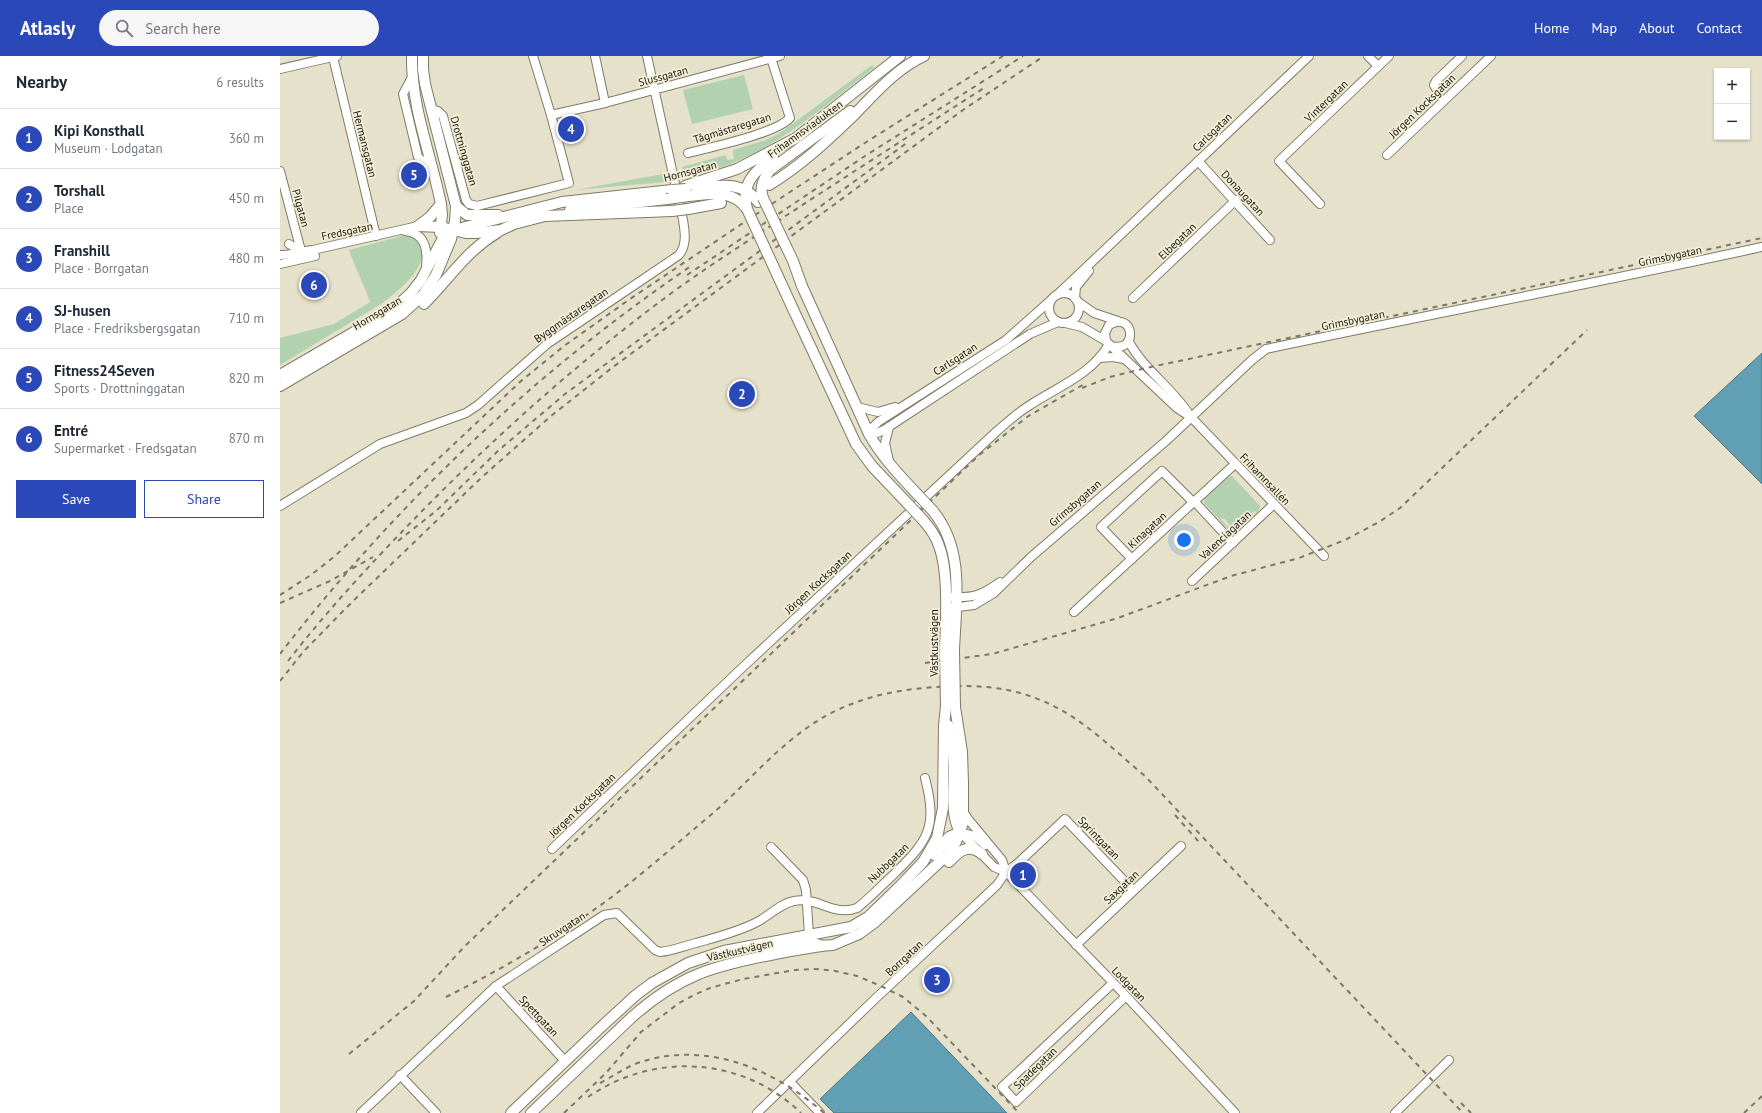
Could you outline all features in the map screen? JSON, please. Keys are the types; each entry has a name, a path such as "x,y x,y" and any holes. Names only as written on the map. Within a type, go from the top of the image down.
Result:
{"main road":[{"path":"412,56 412,77 447,231"},
{"name":"Drottninggatan","path":"423,56 423,69 431,109 456,206"},
{"name":"Hornsgatan","path":"687,190 737,169 796,138 900,56"},
{"path":"769,185 804,160 909,64 924,56 931,56"},
{"name":"Frihamnsviadukten","path":"879,90 775,166 763,181 761,200 787,264 802,286 859,409 869,434 878,450 891,466"},
{"path":"421,121 435,155 449,219"},
{"name":"Frihamnsviadukten","path":"747,209 746,190 755,172 796,138"},
{"name":"Frihamnsviadukten","path":"545,216 572,209 687,190 728,185 746,190 761,200"},
{"name":"Frihamnsviadukten","path":"687,190 728,195 740,201 747,209 845,421"},
{"name":"Hornsgatan","path":"447,231 562,202 668,193"},
{"path":"357,340 395,324 415,311 425,303 449,274 472,251 501,230 514,224 545,216 672,211 721,203"},
{"path":"418,226 430,217 441,204"},
{"path":"447,231 449,219 456,206 467,215 510,215"},
{"name":"Hornsgatan","path":"280,375 393,309 411,293 426,272 447,231 456,206"},
{"path":"418,226 466,233 501,230"},
{"name":"Hornsgatan","path":"280,386 402,314 423,295 436,275 449,246 447,231"},
{"path":"845,421 858,432 869,434"},
{"name":"Västkustvägen","path":"845,421 863,454 872,466 923,520 936,537 942,553 949,604 949,708 944,725 943,808 939,829 929,854 901,886"},
{"name":"Carlsgatan","path":"863,454 869,434"},
{"name":"Västkustvägen","path":"891,466 932,510 947,532 954,551 957,598 949,604"},
{"path":"949,708 954,760 954,815 960,832"},
{"name":"Västkustvägen","path":"531,1113 631,1018 663,992 686,978 701,972 746,959 824,945 833,945 849,939 874,923 938,864 953,847 963,823 964,811 962,752 949,708"},
{"name":"Västkustvägen","path":"511,1113 636,995 671,971 704,956 840,930 859,923 868,917 930,860 949,837 960,832"},
{"path":"849,939 869,932 890,917 960,851 973,848 982,854"}],"street":[{"path":"280,69 335,56"},
{"name":"Hermansgatan","path":"335,56 376,236"},
{"path":"533,56 551,115"},
{"path":"595,56 605,103"},
{"name":"Byggmästaregatan","path":"280,506 380,444 466,413 478,405 547,344 679,255 685,241 683,220 647,56"},
{"name":"Carlsgatan","path":"869,434 870,430 878,422 1006,340 1054,298 1132,225 1309,56"},
{"path":"1368,56 1378,66"},
{"name":"Vintergatan","path":"1320,204 1279,161 1389,56"},
{"name":"Jörgen Kocksgatan","path":"1438,92 1434,85 1436,80 1462,56"},
{"name":"Jörgen Kocksgatan","path":"1387,155 1490,56"},
{"name":"Slussgatan","path":"551,115 605,103 775,57"},
{"name":"Tågmästaregatan","path":"688,153 764,132 780,125 790,118 775,57"},
{"path":"412,77 403,94 418,157 426,164 432,165"},
{"name":"Drottninggatan","path":"431,109 438,111 443,116 466,200 469,204 477,206 569,183 551,115"},
{"name":"Donaugatan","path":"1198,161 1236,200 1270,240"},
{"name":"Pilgatan","path":"280,171 301,251"},
{"name":"Elbegatan","path":"1133,298 1236,200"},
{"name":"Carlsgatan","path":"1076,299 1076,287 1080,281 1132,225"},
{"name":"Fredsgatan","path":"280,255 291,255 301,251 314,250 418,226"},
{"path":"400,231 411,232 419,236 424,242 427,248 426,272"},
{"path":"290,244 301,251 312,245"},
{"name":"Grimsbygatan","path":"949,604 974,605 986,599 1023,564 1191,417 1252,360 1266,349 1493,302 1634,275 1762,247"},
{"path":"280,264 315,256"},
{"path":"1076,299 1079,306 1077,315 1072,320 1062,322 1050,313 1049,305 1054,298 1067,294 1076,299 1094,313 1125,324 1130,329 1131,334 1129,342 1121,347 1109,344 1105,333 1106,329 1114,322 1119,322"},
{"name":"Carlsgatan","path":"869,434 877,433 889,427 1030,334 1062,322"},
{"name":"Frihamnsallén","path":"1062,322 1082,327 1109,344 1177,408 1191,417"},
{"name":"Frihamnsallén","path":"1129,342 1136,355 1146,368 1182,403 1191,417 1324,556"},
{"name":"Jörgen Kocksgatan","path":"552,849 744,666 996,432 1026,407 1072,380 1099,358 1109,344"},
{"path":"1099,358 1113,357 1124,359"},
{"path":"859,409 873,412 884,412 909,402"},
{"path":"889,427 885,442 891,466"},
{"name":"Kinagatan","path":"1074,612 1235,464"},
{"path":"1132,558 1102,527 1162,471 1233,543"},
{"name":"Valenciagatan","path":"1192,581 1274,504"},
{"name":"Grimsbygatan","path":"957,598 968,598 980,595 1023,564"},
{"name":"Nubbgatan","path":"806,902 818,904 839,911 857,908 913,855 925,839 930,822 931,798 925,778"},
{"name":"Lodgatan","path":"964,811 968,819 1002,860 1006,872"},
{"name":"Borrgatan","path":"757,1113 876,998 997,885 1006,872 1018,863 1065,819"},
{"name":"Sprintgatan","path":"1065,819 1134,890"},
{"path":"960,832 970,833 975,836 1002,860"},
{"name":"Lodgatan","path":"960,832 994,867 1006,872 1126,996 1235,1113"},
{"name":"Saxgatan","path":"1076,945 1180,846"},
{"path":"771,847 803,880 806,890 809,935 814,942 824,945"},
{"name":"Skruvgatan","path":"361,1113 496,986 579,931 608,914 617,913 656,950 660,952 727,934 756,923 783,905 795,901 806,902"},
{"path":"746,959 775,948 799,944 806,941 809,935"},
{"name":"Spadegatan","path":"1113,983 1002,1087 1016,1102 1126,996"},
{"name":"Spettgatan","path":"496,986 566,1061"},
{"path":"1395,1113 1449,1060"},
{"path":"400,1075 436,1113"},
{"path":"790,1082 820,1113"}],"green space":[{"path":"872,65 874,68 812,116 780,138 731,164 684,178 682,167 726,155 727,160 734,159 733,150 766,140 780,133"},
{"path":"744,75 753,109 692,124 683,90"},
{"path":"663,174 666,182 575,190"},
{"path":"405,235 417,239 422,248 420,264 409,280 381,304 280,365 280,338 334,324 370,302 349,250"},
{"path":"1232,476 1260,506 1258,512 1237,531 1231,532 1204,503 1205,498 1227,477","holes":["1255,511 1257,512 1237,531 1231,530 1220,518 1225,519 1230,526"]}],"water":[{"path":"1762,353 1762,484 1694,416"},
{"path":"911,1012 1007,1113 834,1113 820,1099"}],"railway":[{"path":"280,595 311,575 335,556 521,381 564,346 630,299 752,217 860,146 1003,56"},
{"path":"687,275 865,156 1023,56"},
{"path":"280,681 304,651 351,603 481,478 551,416 613,367 963,110 1044,56"},
{"path":"288,661 320,621 354,583 425,508 515,421 578,366 644,314 704,270 987,86"},
{"path":"398,541 436,511 499,450 565,394 908,142"},
{"path":"1082,388 1110,377 1146,368 1762,238"},
{"path":"280,654 324,599 371,545 419,494 470,444 577,350 633,307 691,266"},
{"path":"925,663 992,654 1118,618 1231,576 1299,558 1345,540 1379,522 1400,508 1587,330"},
{"path":"349,1054 414,1001 464,947 978,456 1027,417 1086,383"},
{"path":"280,603 330,581 373,557"},
{"path":"446,997 532,950 613,896 718,808 791,740 834,711 850,704 883,694 901,691 953,686 985,687 1031,696 1061,710 1083,724 1145,776 1463,1113"},
{"path":"1175,815 1199,842"},
{"path":"564,1113 606,1073 641,1032 679,1003 710,988 743,979 795,970 816,969 835,971 857,976 903,997 926,1016 1019,1113"},
{"path":"600,1083 635,1064 661,1057 686,1055 711,1057 736,1062 760,1071 783,1083 824,1113"},
{"path":"588,1097 614,1082 641,1072 670,1067 698,1067 726,1071 753,1080 778,1094 801,1113"},
{"path":"1744,1113 1762,1096"},
{"path":"1461,1103 1471,1113"}],"place":[{"name":"SJ-husen","path":"571,129"},
{"name":"Fitness24Seven","path":"414,175"},
{"name":"Entré","path":"314,285"},
{"name":"Torshall","path":"742,394"},
{"name":"Kipi Konsthall","path":"1023,875"},
{"name":"Franshill","path":"937,980"}]}
